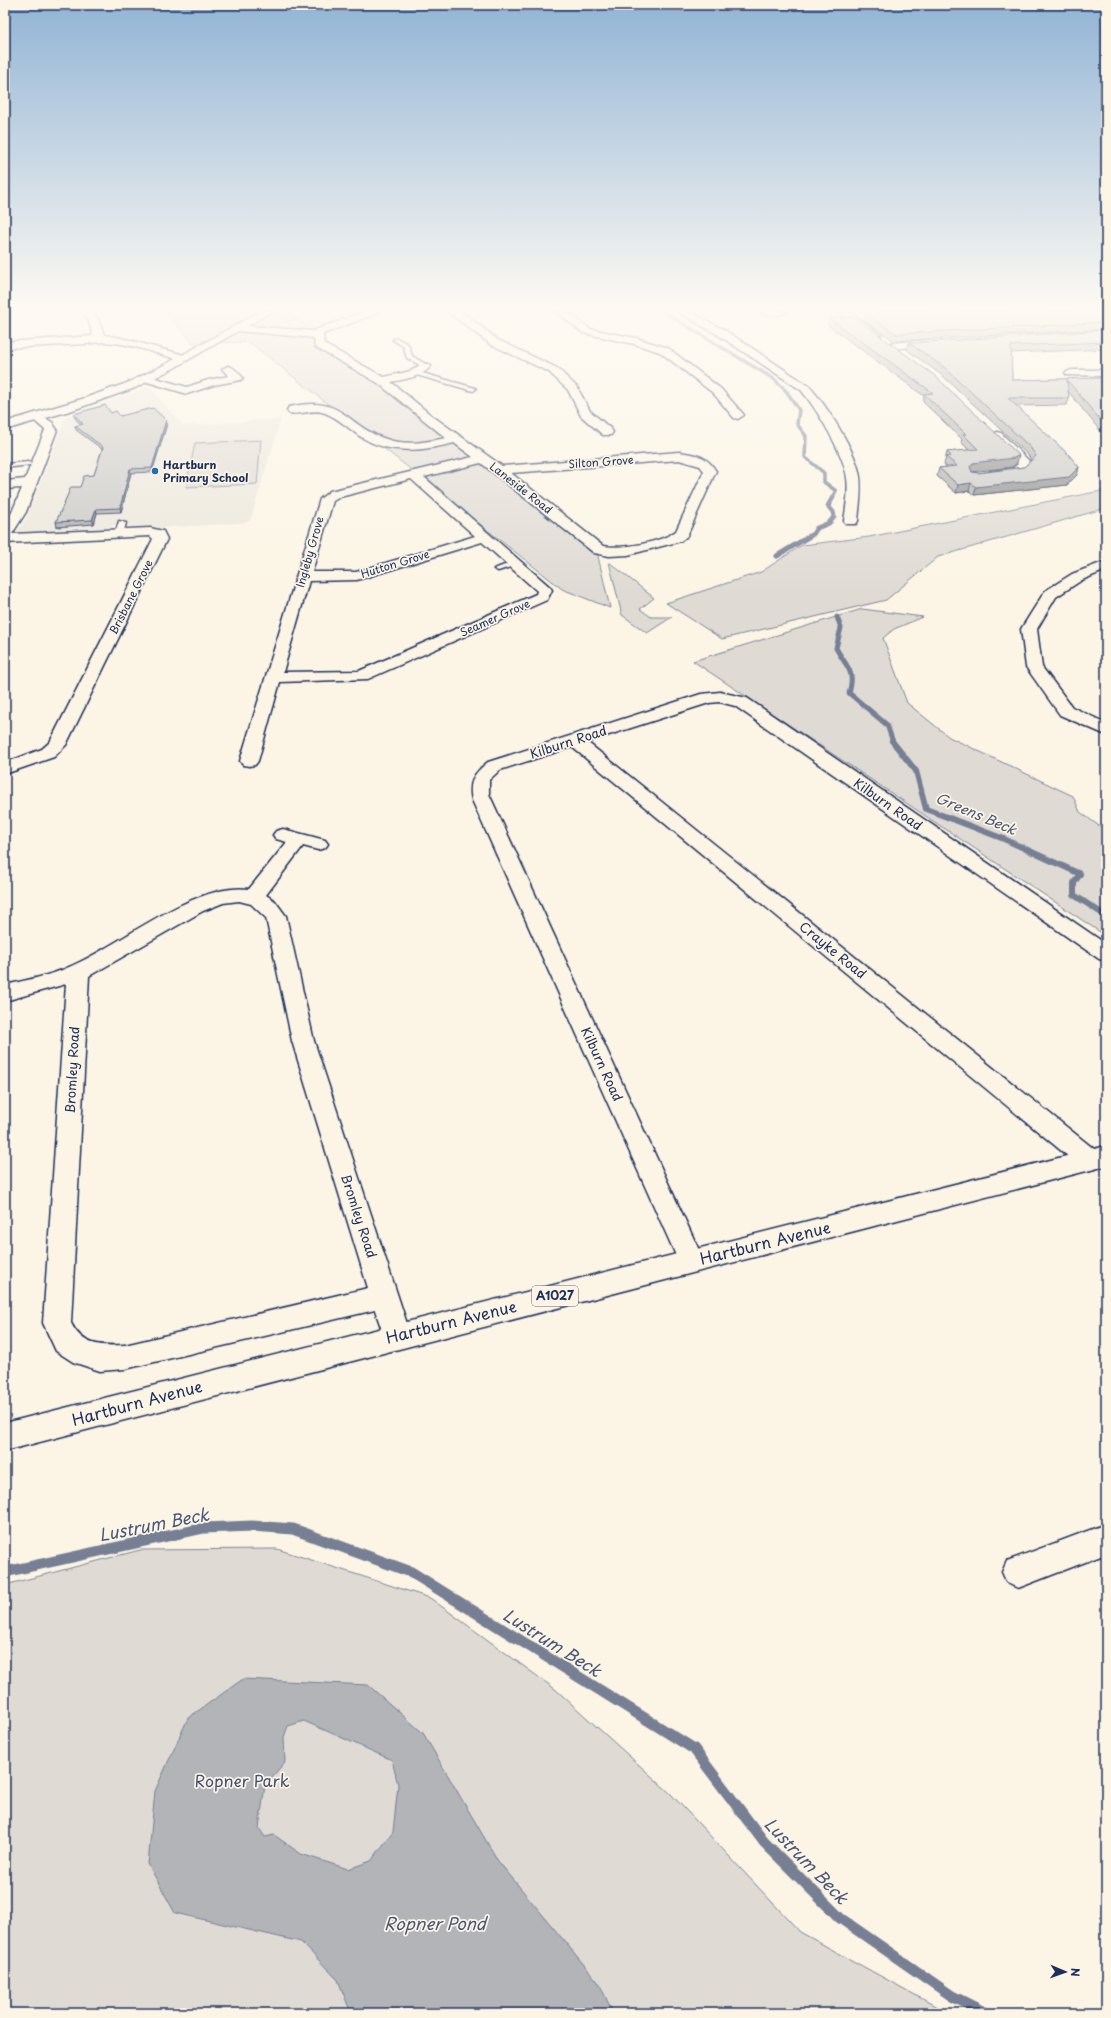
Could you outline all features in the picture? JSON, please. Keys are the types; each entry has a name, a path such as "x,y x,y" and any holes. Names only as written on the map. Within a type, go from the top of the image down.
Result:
{"street":[{"path":"5,426 76,405"},
{"path":"293,410 312,405"},
{"path":"319,405 336,413 373,439 383,443 421,447 456,439"},
{"name":"Laneside Road","path":"413,405 456,439 484,458 598,550"},
{"path":"581,405 585,413 607,432"},
{"path":"717,410 735,412 729,405"},
{"path":"818,405 850,462 854,478 854,496 851,521"},
{"path":"5,535 19,512 51,430 48,425 36,418"},
{"path":"983,475 1017,471 1026,464 991,429"},
{"name":"Silton Grove","path":"499,470 679,456 693,458 705,463 710,471 682,533 676,538 624,552 598,550"},
{"name":"Ingleby Grove","path":"249,761 325,502 328,498 335,494 484,458"},
{"name":"Seamer Grove","path":"274,677 362,676 542,597 545,590 414,475"},
{"path":"5,485 30,483"},
{"name":"Brisbane Grove","path":"5,539 120,529 150,532 158,534 160,539 57,745 48,753 5,769"},
{"name":"Hutton Grove","path":"303,577 358,576 485,537"},
{"path":"1106,565 1076,577 1050,594 1029,629 1034,667 1066,711 1106,730"},
{"name":"Kilburn Road","path":"691,1261 481,800 478,789 481,777 494,766 707,698 720,697 741,702 1106,954"},
{"name":"Crayke Road","path":"574,740 1098,1158"},
{"path":"5,994 50,982 78,972 196,906 215,898 236,895 254,896 291,837 318,844"},
{"name":"Bromley Road","path":"254,896 268,904 276,916 303,1041 397,1336"},
{"name":"Bromley Road","path":"78,972 57,1323 66,1342 83,1352 100,1359 125,1357 384,1296"},
{"name":"Hartburn Avenue","path":"5,1437 1098,1158"},
{"path":"1018,1572 1106,1539"}],"lane":[{"path":"5,466 28,464"},
{"path":"498,569 516,564"}],"shaded area":[{"name":"Hartburn Primary School","path":"97,405 165,405 184,426 281,419 250,521 244,523 138,529 119,523 101,531 14,536 27,517 66,416"}],"green space":[{"path":"329,405 410,405 597,552 610,608 562,589"},
{"path":"261,440 257,484 186,487 195,443"},
{"path":"1106,490 1106,508 938,557 886,600 722,639 666,603 761,572 802,545 869,537"},
{"path":"609,562 654,598 640,609 651,617 672,617 647,633 622,615"},
{"path":"862,609 923,617 894,629 883,638 907,703 949,737 1073,796 1080,812 1106,831 1106,936 693,661"},
{"name":"Ropner Park","path":"277,1549 430,1598 555,1689 670,1793 800,1932 937,2007 951,2013 5,2013 5,1585 140,1550"}],"water":[{"name":"Ropner Pond","path":"243,1679 368,1685 423,1733 498,1861 599,1983 613,2013 351,2013 338,1980 301,1942 175,1913 148,1864 155,1791 188,1718","holes":["304,1721 392,1760 398,1785 393,1832 371,1861 348,1869 301,1854 274,1835 265,1837 259,1828 265,1785 285,1762 284,1737 288,1726"]}],"building":[{"path":"104,405 111,413 116,411 120,416 153,408 166,420 152,468 130,469 120,508 96,509 92,520 56,522 71,487 80,487 84,476 94,475 103,447 75,426 83,424 74,414"},
{"path":"936,405 966,405 1019,455 1014,458 973,463 970,467 972,472 978,473 1024,467 1036,456 1030,447 985,405 1016,405 1069,455 1079,467 1069,477 976,487 971,483 958,485 939,468 957,466 946,457 951,456 947,452 978,449 963,434 966,434"},
{"path":"1088,405 1106,405 1106,427"}],"waterway":[{"name":"Greens Beck","path":"796,405 799,410 797,424 806,436 805,457 824,473 824,482 836,491 832,498"},
{"name":"Greens Beck","path":"777,556 813,534 817,528 829,523 834,517 833,512 828,506 833,497"},
{"name":"Greens Beck","path":"837,617 841,628 836,648 851,674 849,693 887,725 893,742"},
{"name":"Greens Beck","path":"892,741 916,771 926,809 1004,839 1080,874 1074,883 1074,895 1106,916"},
{"name":"Lustrum Beck","path":"5,1572 204,1528 252,1526 293,1529 411,1572 694,1749 764,1842 840,1918 952,1996 986,2013"}],"place":[{"name":"Hartburn Primary School","path":"155,471"}]}
